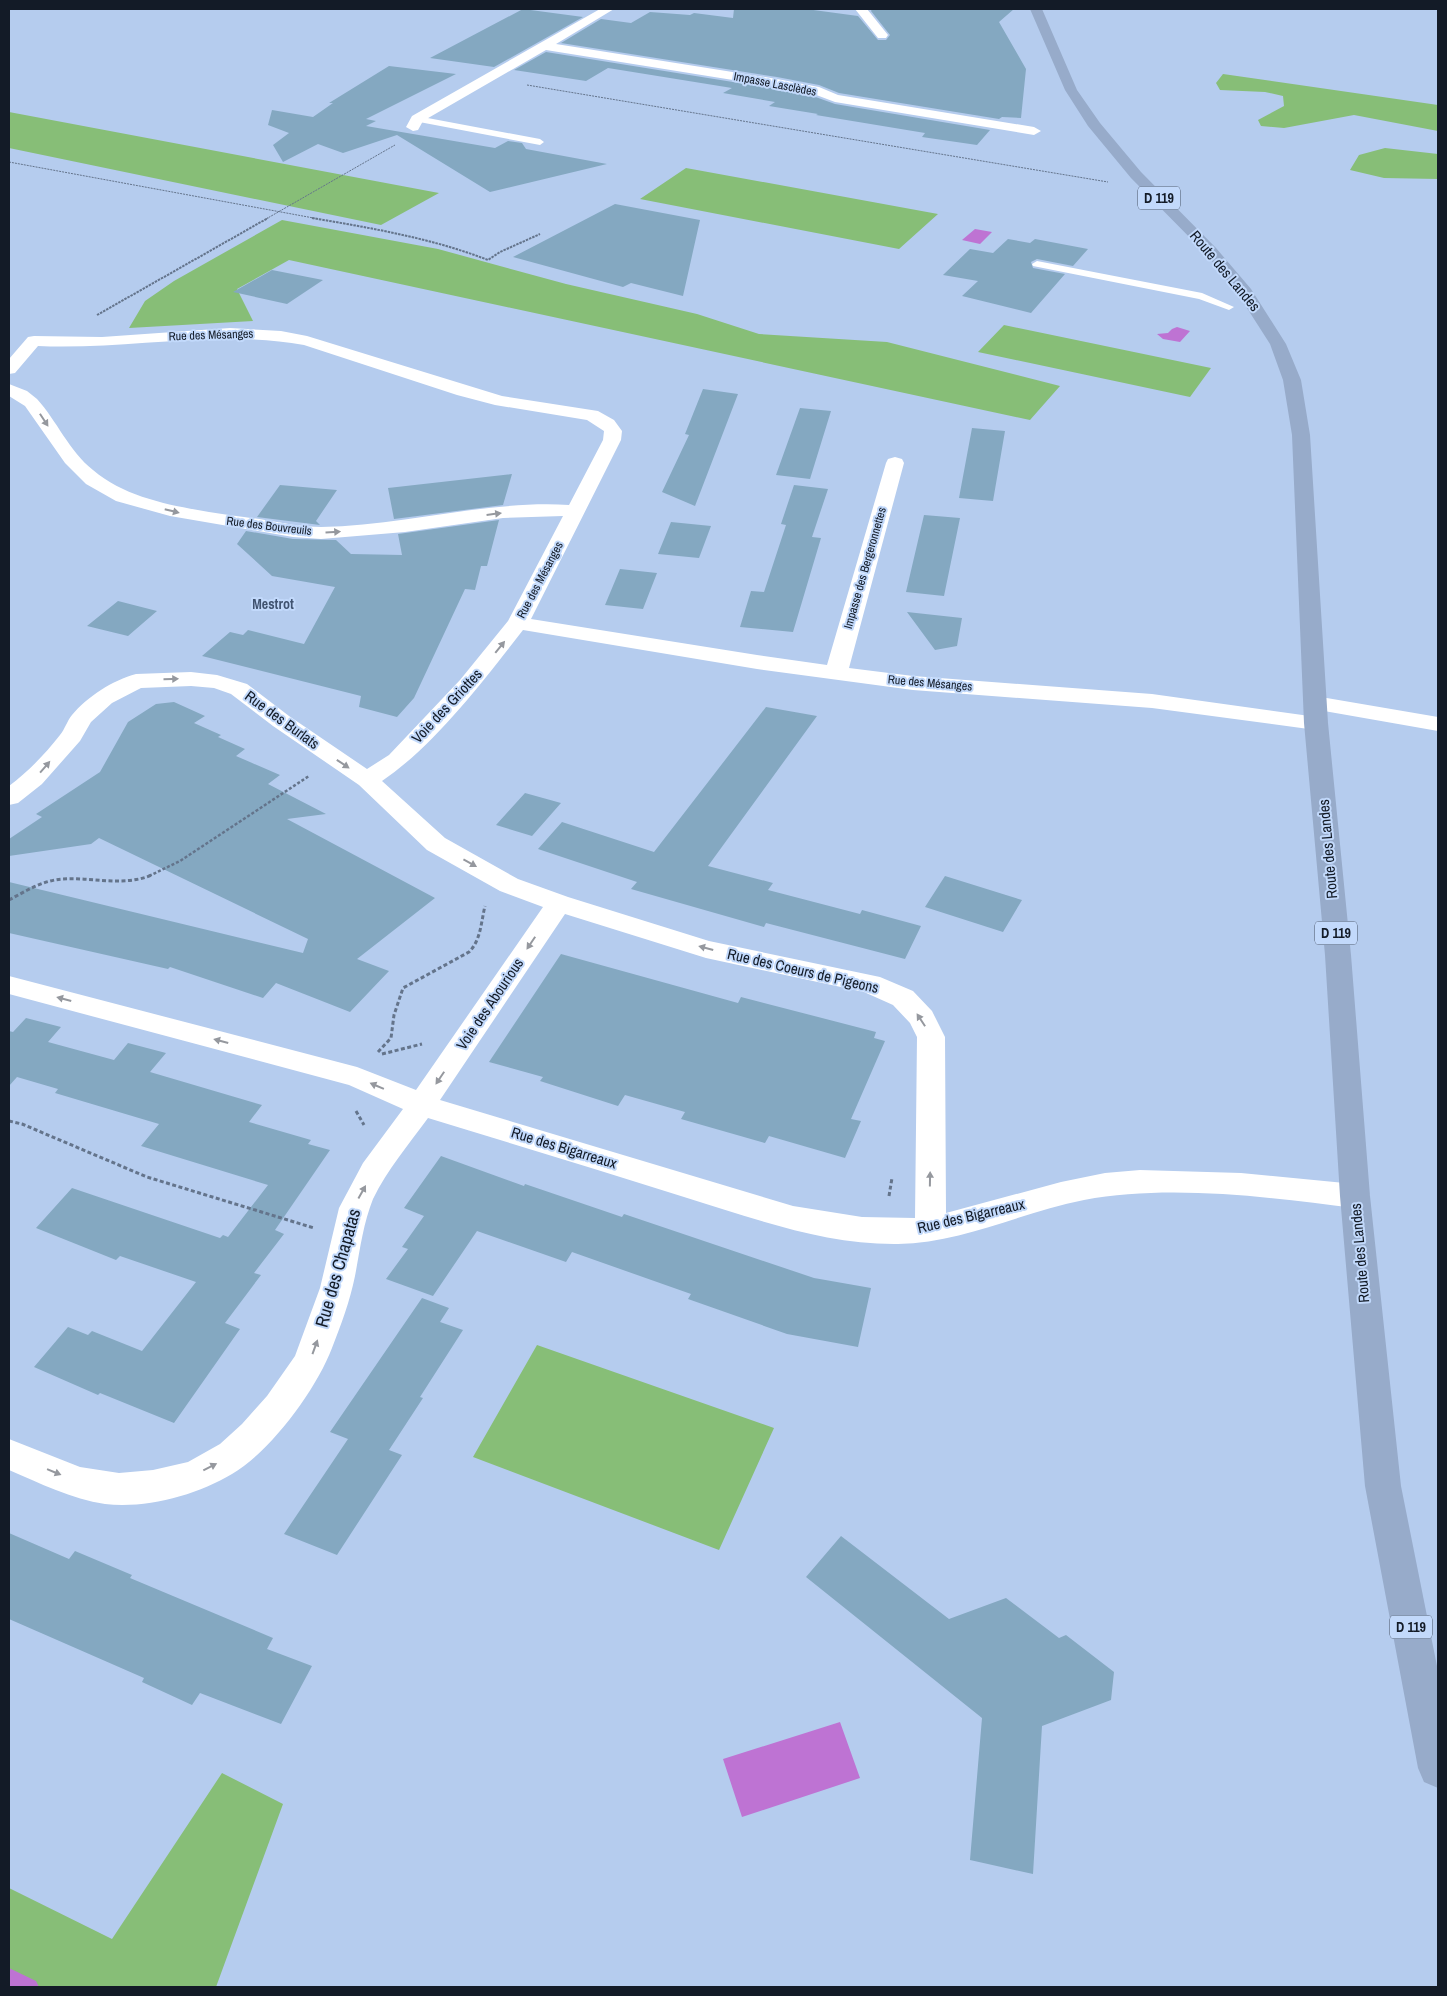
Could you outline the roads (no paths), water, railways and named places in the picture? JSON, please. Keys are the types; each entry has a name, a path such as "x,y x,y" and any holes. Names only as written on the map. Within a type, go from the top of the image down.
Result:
{"main road":[{"name":"Route des Landes","path":"1036,9 1071,90 1094,126 1136,174 1211,251 1245,292 1278,344 1292,380 1302,435 1315,713 1338,955 1355,1196 1383,1486 1438,1768"}],"street":[{"path":"419,120 608,9"},
{"path":"862,9 882,35"},
{"name":"Impasse Lasclèdes","path":"544,46 777,83 814,90 835,98 1034,131"},
{"name":"Rue des Mésanges","path":"9,369 34,341 79,343 228,332 284,336 307,341 463,391 501,401 592,414 608,424 613,431 612,440 518,623 757,662 913,683 1438,724"},
{"name":"Rue des Bouvreuils","path":"9,389 33,403 80,469 96,482 138,502 174,512 203,518 319,533 383,528 522,510 552,509 576,511"},
{"name":"Impasse des Bergeronnettes","path":"836,673 895,463"},
{"name":"Voie des Griottes","path":"367,780 397,760 468,685 518,623"},
{"name":"Rue des Burlats","path":"9,798 34,780 72,736 81,719 104,698 136,682 191,678 217,682 239,689 367,780 436,844 509,885 558,903"},
{"name":"Voie des Abourious","path":"422,1105 558,903"},
{"name":"Rue des Coeurs de Pigeons","path":"558,903 706,949 870,984 903,998 922,1018 932,1037 931,1228"},
{"path":"9,984 358,1077 422,1105"},
{"name":"Rue des Bigarreaux","path":"422,1105 793,1218 891,1232 931,1228 1046,1198 1105,1185 1166,1179 1318,1191 1355,1196"},
{"name":"Rue des Chapatas","path":"9,1454 80,1483 107,1489 142,1488 181,1480 193,1476 231,1456 277,1409 313,1355 336,1289 351,1220 358,1199 375,1169 422,1105"}],"lane":[{"path":"419,120 540,142"},
{"path":"1037,264 1202,296 1229,307"}],"waterway":[{"path":"9,1977 30,1987"}],"district":[{"name":"Mestrot","path":"273,604"}]}
